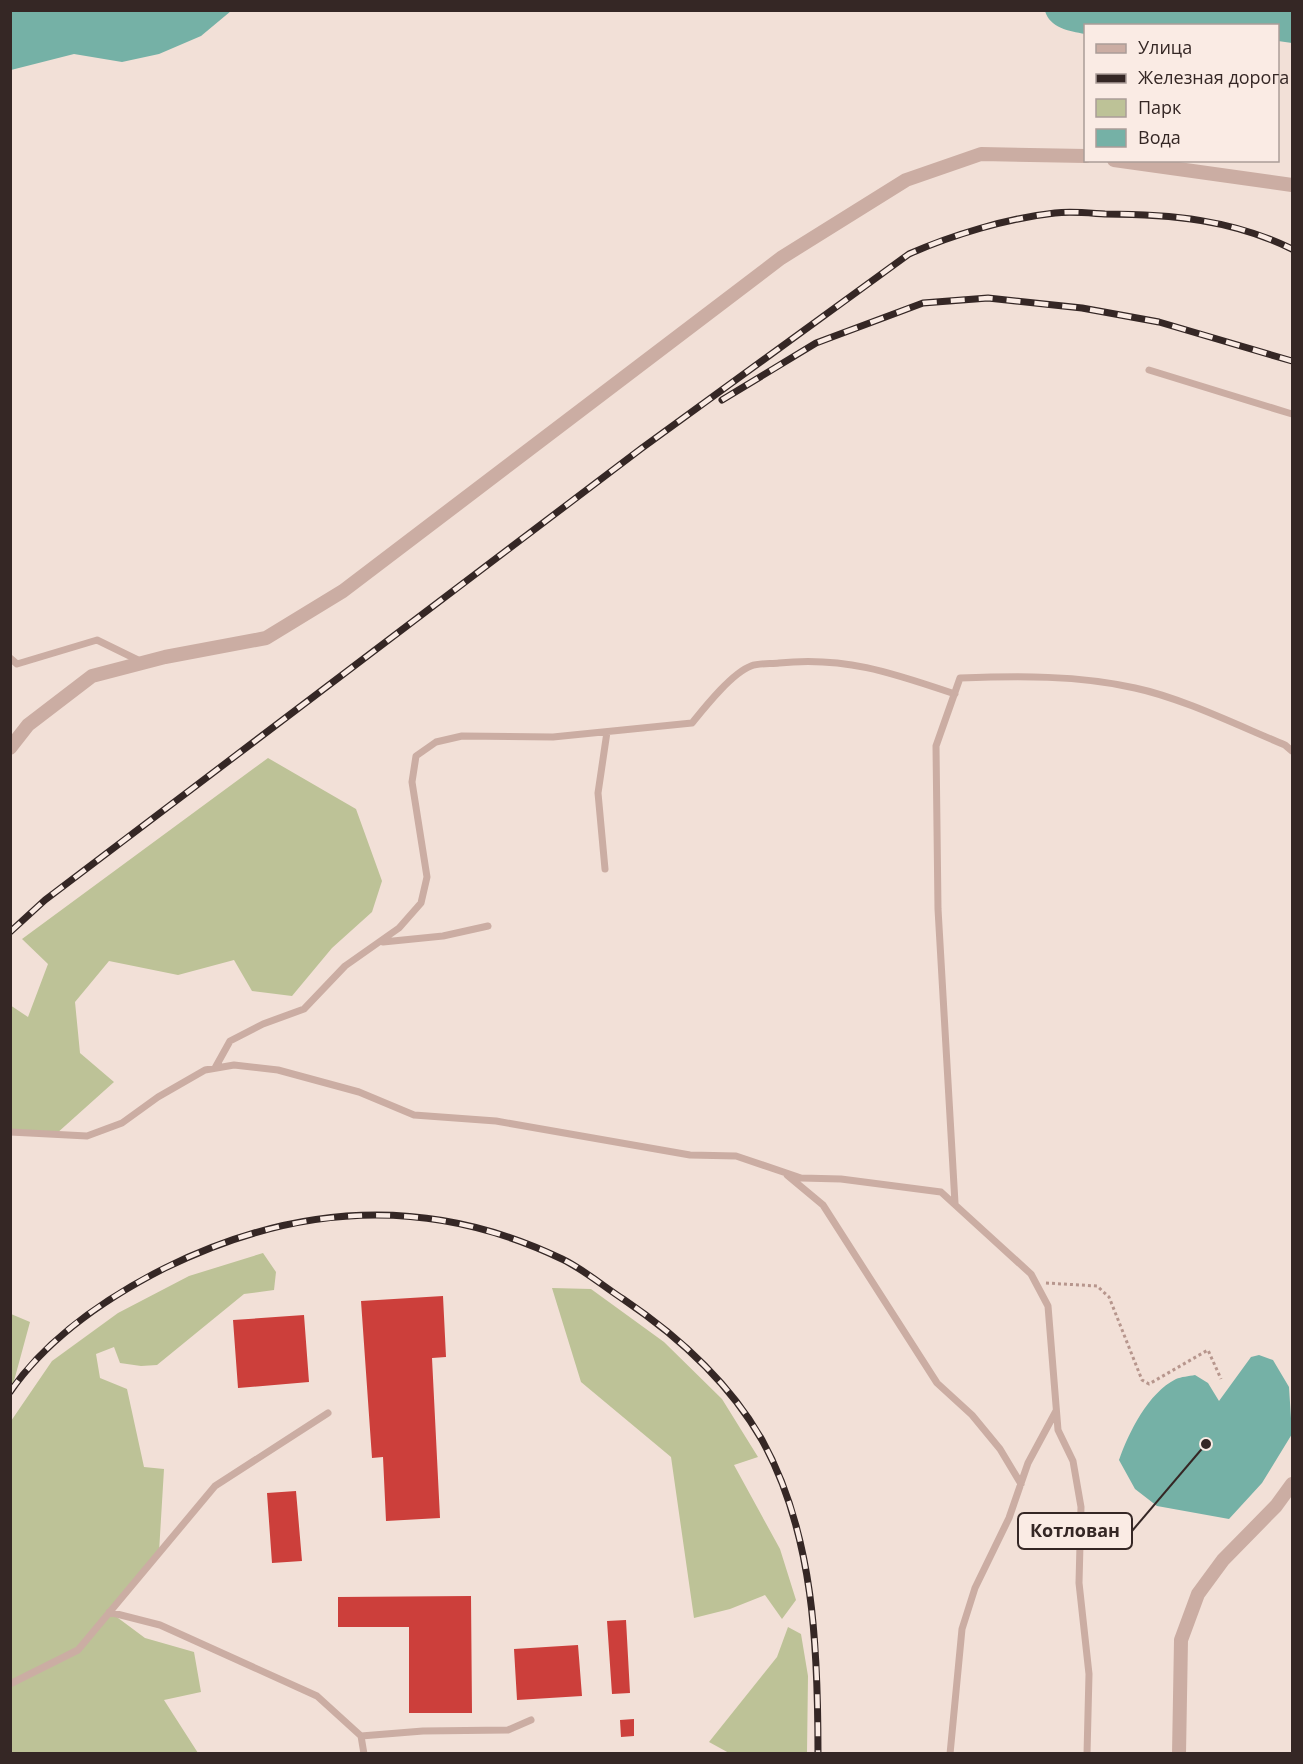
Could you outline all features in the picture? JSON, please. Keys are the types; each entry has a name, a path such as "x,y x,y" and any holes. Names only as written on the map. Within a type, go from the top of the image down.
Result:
{"street":[{"path":"10,748 28,725 92,675 266,638 343,591 781,258 906,180 981,154 1084,156"},
{"path":"1128,162 1293,186"},
{"path":"1179,1754 1180,1640 1198,1594 1223,1560 1276,1506 1293,1484"}],"lane":[{"path":"1149,370 1293,414"},
{"path":"10,658 17,664 97,640 143,663"},
{"path":"215,1068 230,1041 263,1024 304,1009 345,966 399,928 421,903 427,877 412,782 416,756 436,742 462,736 553,737 692,723 714,695 751,666 797,661 840,661 908,678 954,694"},
{"path":"954,1203 938,909 936,746 960,678 1038,676 1135,688 1212,715 1293,751"},
{"path":"605,869 598,793 607,732"},
{"path":"381,942 443,936 488,926"},
{"path":"10,1132 87,1136 122,1124 158,1097 205,1070 234,1065 278,1070 359,1092 414,1115 496,1121 690,1155 736,1156 801,1178 840,1179 941,1192 1031,1274 1048,1305 1058,1430 1072,1461 1081,1507 1079,1582 1089,1674 1087,1754"},
{"path":"784,1172 824,1205 937,1383 972,1415 1000,1449 1021,1484"},
{"path":"950,1754 962,1629 975,1588 1009,1518 1028,1463 1056,1411"},
{"path":"10,1684 78,1650 215,1486 328,1413"},
{"path":"110,1612 160,1625 317,1696 361,1736 364,1754"},
{"path":"361,1736 423,1731 508,1730 531,1720"}],"path":[{"path":"1035,1281 1097,1286 1102,1289 1109,1297 1142,1380 1149,1384 1208,1350 1221,1379"}],"green space":[{"path":"268,758 356,809 382,881 372,912 332,948 292,996 252,991 234,960 178,975 109,961 75,1002 80,1053 114,1082 56,1134 11,1132 10,1005 28,1017 48,964 22,939"},
{"path":"263,1253 276,1272 274,1290 244,1294 157,1365 141,1366 120,1363 114,1347 96,1354 100,1378 127,1389 144,1467 164,1469 159,1552 110,1612 145,1638 194,1652 201,1692 164,1700 198,1753 11,1754 11,1421 52,1361 118,1313 189,1276"},
{"path":"552,1288 591,1289 664,1342 722,1399 758,1457 734,1465 780,1549 796,1600 782,1619 765,1595 730,1609 694,1618 671,1457 581,1382"},
{"path":"11,1314 30,1322 11,1392"},
{"path":"788,1627 801,1634 808,1676 807,1753 729,1753 709,1742 777,1657"}],"water":[{"path":"11,10 231,11 201,36 159,54 122,62 74,54 11,70"},
{"path":"1045,11 1292,11 1292,43 1279,41 1279,24 1084,24 1084,34 1067,30 1056,25 1047,17"},
{"path":"1259,1355 1273,1360 1289,1387 1292,1434 1262,1483 1229,1519 1157,1506 1135,1489 1119,1460 1134,1426 1148,1403 1166,1385 1176,1379 1195,1375 1208,1383 1219,1401 1251,1357"}],"building":[{"path":"443,1296 446,1357 432,1358 440,1518 386,1521 383,1457 372,1458 361,1301"},
{"path":"304,1315 309,1382 238,1388 233,1320"},
{"path":"296,1491 302,1561 272,1563 267,1493"},
{"path":"471,1596 472,1713 409,1713 409,1627 338,1627 338,1597"},
{"path":"626,1620 630,1693 612,1694 607,1621"},
{"path":"578,1645 582,1696 517,1700 514,1649"},
{"path":"634,1719 634,1736 621,1737 620,1720"}],"railway":[{"path":"10,932 45,900 642,448 909,254 943,240 999,223 1037,215 1067,212 1178,217 1247,231 1292,249"},
{"path":"722,400 816,343 923,303 988,298 1082,308 1159,322 1292,361"},
{"path":"10,1392 25,1372 60,1337 121,1292 165,1268 214,1247 263,1231 313,1220 362,1216 412,1217 462,1224 512,1238 562,1259 643,1313 701,1362 734,1399 762,1440 793,1514 810,1592 817,1673 818,1754"}],"place":[{"name":"Котлован","path":"1206,1444"}]}
